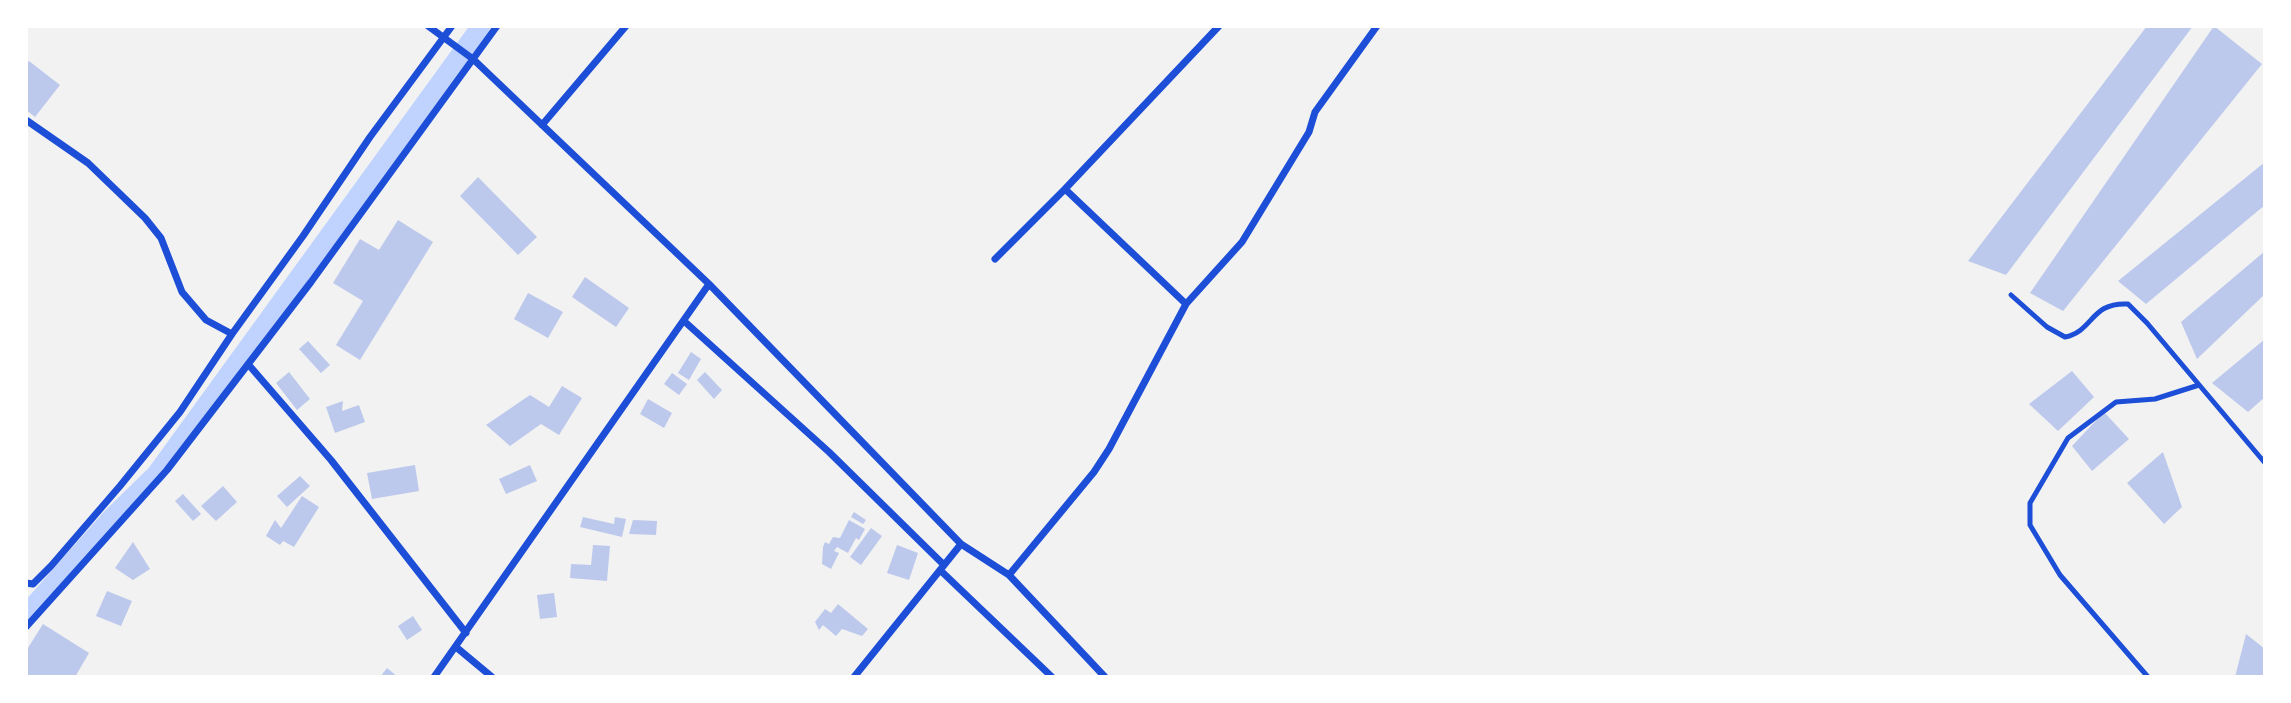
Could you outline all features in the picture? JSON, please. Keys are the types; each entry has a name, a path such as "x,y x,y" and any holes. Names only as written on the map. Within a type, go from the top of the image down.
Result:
{"street":[{"path":"428,26 473,59 709,284 961,544 1009,575 1105,677"},
{"path":"26,583 33,584 51,566 180,412 370,137 452,26"},
{"path":"26,627 167,470 497,26"},
{"path":"542,125 626,26"},
{"path":"995,259 1219,26"},
{"path":"1009,575 1094,472 1109,449 1186,304 1242,242 1309,132 1315,112 1377,26"},
{"path":"26,120 88,163 145,218 161,238 182,292 206,320 232,334"},
{"path":"1065,189 1186,304"},
{"path":"434,677 709,284"},
{"path":"684,321 829,452 1052,677"},
{"path":"248,364 331,460 466,633"},
{"path":"854,677 961,544"},
{"path":"456,647 492,677"}],"lane":[{"path":"2011,295 2047,327 2065,337 2078,334 2096,312 2117,303 2128,304 2265,463"},
{"path":"2148,677 2060,575 2030,525 2030,503 2068,438 2116,402 2155,399 2199,385"}],"building":[{"path":"2147,26 2193,26 2006,275 1968,261"},
{"path":"2214,26 2262,64 2063,311 2030,293"},
{"path":"29,61 60,85 35,117 26,110 26,64"},
{"path":"2265,162 2265,205 2146,304 2118,281"},
{"path":"478,177 537,237 518,255 460,196"},
{"path":"398,220 433,242 360,360 336,345 363,301 333,283 360,239 379,250"},
{"path":"2265,251 2265,294 2197,359 2181,322"},
{"path":"585,277 629,308 616,327 572,297"},
{"path":"528,293 563,312 548,338 514,319"},
{"path":"2265,339 2265,397 2248,412 2212,383"},
{"path":"308,341 330,365 321,373 299,349"},
{"path":"691,352 701,359 689,380 678,373"},
{"path":"2072,371 2094,397 2058,431 2029,404"},
{"path":"289,372 310,399 297,410 276,383"},
{"path":"705,372 722,390 714,399 697,380"},
{"path":"672,373 687,384 679,395 664,384"},
{"path":"562,386 582,398 559,435 541,424 510,446 486,425 530,395 549,407"},
{"path":"648,399 672,413 664,428 640,414"},
{"path":"343,401 342,411 359,405 365,422 335,433 326,407"},
{"path":"2104,412 2129,439 2092,471 2072,446"},
{"path":"2163,452 2182,507 2164,524 2127,483"},
{"path":"415,465 419,491 372,499 367,473"},
{"path":"530,465 537,481 506,494 499,479"},
{"path":"300,476 310,486 287,507 277,496"},
{"path":"223,486 237,502 216,521 201,506"},
{"path":"183,494 201,514 193,521 175,501"},
{"path":"302,496 319,507 294,547 283,541 280,545 266,536 275,520 281,528"},
{"path":"854,512 866,520 863,524 851,517"},
{"path":"583,517 614,524 615,517 626,519 622,537 580,527"},
{"path":"633,520 657,521 656,535 629,534"},
{"path":"849,520 865,529 859,540 856,538 848,553 837,547 834,551 839,553 831,569 822,564 823,547 825,542 829,544 833,537 840,538"},
{"path":"871,528 882,536 861,565 850,557"},
{"path":"133,542 150,569 133,580 115,568"},
{"path":"593,545 610,546 607,581 570,578 571,564 591,565"},
{"path":"897,545 918,553 909,580 887,573"},
{"path":"107,591 132,601 121,626 96,616"},
{"path":"554,593 557,617 540,619 537,595"},
{"path":"838,604 868,629 862,636 842,629 836,636 823,625 819,630 815,622 825,609 831,613"},
{"path":"413,616 422,630 407,640 398,626"},
{"path":"43,624 89,653 75,677 26,677 26,651"},
{"path":"2246,634 2265,649 2265,677 2235,677"},
{"path":"387,668 398,677 380,677"}],"waterway":[{"path":"26,614 111,518 156,474 481,26"}]}
